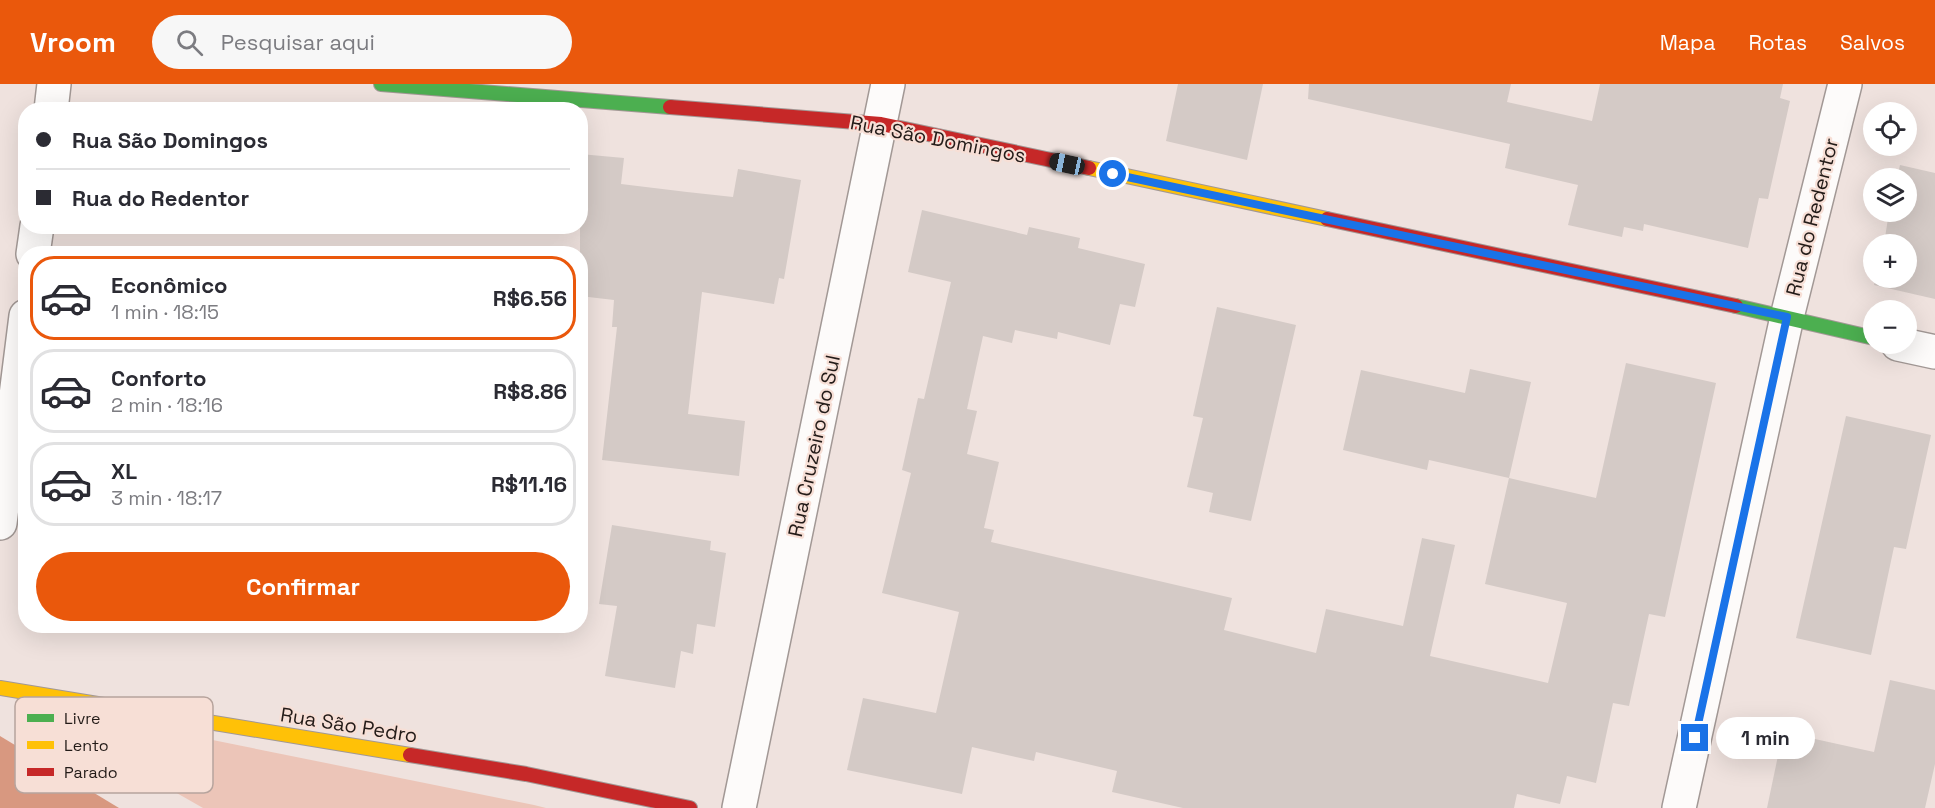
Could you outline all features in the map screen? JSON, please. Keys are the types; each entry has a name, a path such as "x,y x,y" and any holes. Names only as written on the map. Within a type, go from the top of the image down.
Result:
{"street":[{"path":"52,102 54,84"},
{"name":"Rua São Domingos","path":"381,84 881,124 1787,317 1863,335"},
{"name":"Rua Cruzeiro do Sul","path":"739,808 888,84"},
{"name":"Rua do Redentor","path":"1680,808 1787,317 1845,84"},
{"path":"1917,348 1935,352"},
{"path":"0,523 18,380"},
{"name":"Rua São Pedro","path":"0,688 55,697"},
{"name":"Rua São Pedro","path":"213,723 526,774 690,808"}],"shaded area":[{"path":"0,736 15,745 15,793 94,793 119,808 0,808"},
{"path":"213,740 546,808 203,808 177,793 213,793"}],"building":[{"path":"1178,84 1263,84 1247,160 1166,141"},
{"path":"1309,84 1511,84 1507,102 1592,121 1600,84 1783,84 1780,98 1790,101 1768,199 1759,198 1748,248 1644,224 1643,231 1624,227 1622,237 1568,225 1578,185 1505,168 1510,144 1308,99"},
{"path":"588,155 624,158 621,184 687,192 733,197 738,169 801,180 784,279 779,278 774,304 702,292 688,414 745,421 739,476 602,460 617,327 612,327 614,300 588,297 588,246 580,246 580,234 588,234"},
{"path":"1917,169 1935,173 1935,299 1887,288 1917,288 1917,234 1886,234 1887,222 1917,222"},
{"path":"922,210 1027,235 1029,227 1080,238 1078,248 1145,264 1135,307 1120,304 1110,345 1058,332 1057,339 1015,330 1012,343 983,336 967,409 977,411 967,454 999,462 984,528 994,530 991,542 1232,598 1224,630 1316,653 1326,609 1403,626 1422,538 1455,545 1430,656 1548,683 1567,603 1485,584 1509,478 1596,498 1626,363 1716,383 1665,617 1649,614 1629,706 1613,703 1596,783 1567,776 1560,804 1517,794 1514,808 1183,808 1112,792 1117,771 1036,752 1034,761 972,747 962,794 847,770 863,698 936,713 959,612 882,593 911,473 902,470 918,398 924,399 951,282 908,272"},
{"path":"1217,307 1296,325 1251,521 1209,512 1213,493 1187,487 1203,418 1193,416"},
{"path":"1470,369 1531,382 1509,478 1429,460 1427,470 1343,450 1361,370 1465,393"},
{"path":"1846,416 1931,435 1906,549 1894,547 1871,655 1796,638"},
{"path":"612,525 711,541 710,550 726,553 715,627 697,624 693,654 681,651 675,688 605,676 617,606 599,604"},
{"path":"1890,680 1935,690 1935,764 1925,808 1767,808 1783,732 1874,752"}],"traffic: fast":[{"path":"381,84 670,107"},
{"path":"1736,306 1863,335"}],"traffic: slow":[{"path":"1089,168 1327,219"},
{"path":"0,688 55,697"},
{"path":"213,723 410,755"}],"traffic: jam":[{"path":"670,107 881,124 1089,168"},
{"path":"1327,219 1736,306"},
{"path":"410,755 526,774 690,808"}],"route":[{"path":"1113,174 1787,317 1695,738"}]}
